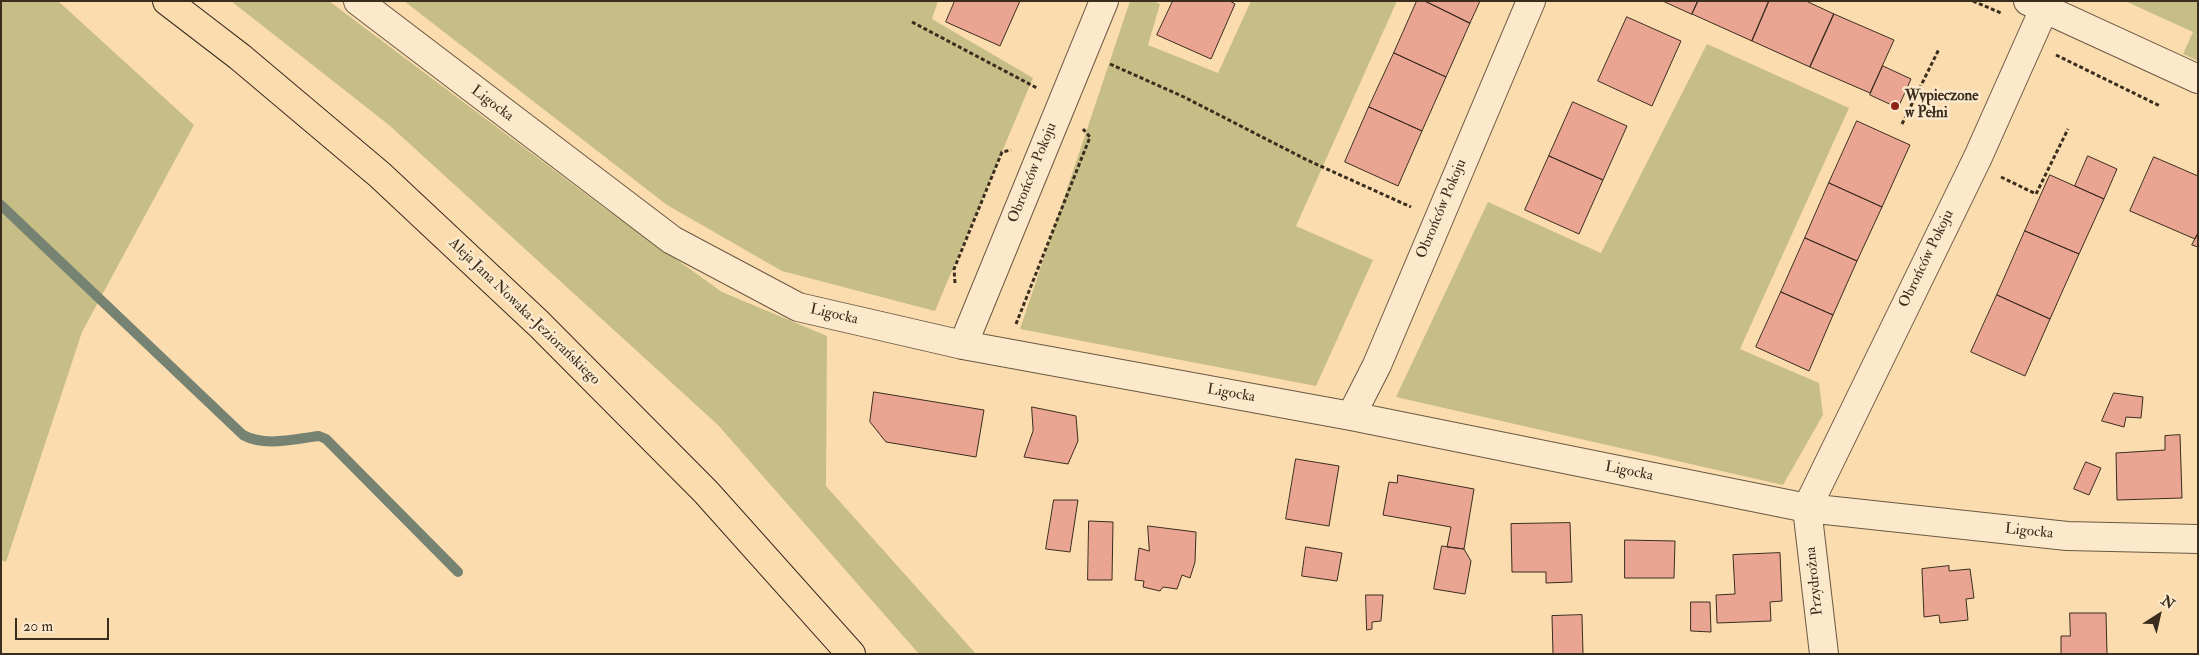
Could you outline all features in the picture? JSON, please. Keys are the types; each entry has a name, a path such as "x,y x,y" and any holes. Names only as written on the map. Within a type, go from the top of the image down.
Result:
{"main road":[{"name":"Aleja Jana Nowaka-Jeziorańskiego","path":"168,1 240,57 380,175 539,324 706,492 851,654"}],"street":[{"name":"Ligocka","path":"358,1 672,240 798,307 962,345 1352,416 1807,508 2068,536 2198,539"},
{"name":"Obrońców Pokoju","path":"962,345 1104,1"},
{"name":"Obrońców Pokoju","path":"1352,416 1377,365 1531,1"},
{"name":"Obrońców Pokoju","path":"1807,508 1978,157 2036,5 2198,79"},
{"name":"Przydrożna","path":"1807,508 1824,654"}],"path":[{"path":"912,22 1062,101"},
{"path":"1902,124 1940,49"},
{"path":"2051,53 2160,106"},
{"path":"1108,63 1184,96 1308,160 1415,208"},
{"path":"1012,334 1090,138 1079,125"},
{"path":"1992,173 2036,194 2068,129"}],"shaded area":[{"path":"1,1 58,1 194,125 82,332 6,562 1,560"},
{"path":"231,1 329,1 603,207 722,292 827,336 826,486 976,654 919,654 718,425 389,125"},
{"path":"404,1 938,1 932,19 1033,78 935,311 782,271 667,205"},
{"path":"1130,1 1153,1 1160,4 1148,45 1218,73 1251,1 1397,1 1296,226 1373,260 1316,386 1020,329"},
{"path":"2125,1 2198,1 2198,61 2183,54 2193,32"},
{"path":"1707,44 1849,108 1740,349 1819,383 1823,415 1783,485 1396,397 1488,202 1601,253"}],"building":[{"path":"955,1 1020,1 1000,46 946,22"},
{"path":"1173,1 1230,1 1235,4 1211,59 1157,35"},
{"path":"1417,1 1425,1 1470,23 1446,77 1394,53"},
{"path":"1425,1 1480,1 1470,23"},
{"path":"1663,1 1698,1 1692,14"},
{"path":"1698,1 1769,1 1752,41 1692,14"},
{"path":"1769,1 1806,1 1834,14 1810,67 1752,41"},
{"path":"1834,14 1894,40 1870,93 1810,67"},
{"path":"1627,17 1681,41 1652,106 1598,81"},
{"path":"1394,53 1446,77 1422,131 1369,107"},
{"path":"1883,66 1911,79 1898,108 1870,95"},
{"path":"1573,102 1627,126 1603,180 1549,156"},
{"path":"1369,107 1422,131 1398,186 1345,162"},
{"path":"1857,121 1910,145 1882,207 1829,183"},
{"path":"1549,156 1603,180 1579,234 1525,210"},
{"path":"2088,156 2117,169 2104,199 2075,186"},
{"path":"2154,157 2198,176 2198,233 2195,239 2130,211"},
{"path":"2050,175 2104,199 2079,254 2025,231"},
{"path":"1829,183 1882,207 1857,261 1805,238"},
{"path":"2025,231 2079,254 2050,319 1997,295"},
{"path":"2198,233 2198,247 2192,245"},
{"path":"1805,238 1857,261 1833,315 1781,292"},
{"path":"1781,292 1833,315 1809,371 1756,347"},
{"path":"1997,295 2050,319 2025,376 1971,352"},
{"path":"874,392 984,410 976,457 886,442 870,422"},
{"path":"2114,393 2143,397 2141,418 2126,417 2124,427 2102,421"},
{"path":"1032,407 1076,416 1078,441 1068,464 1024,457 1033,431"},
{"path":"2180,435 2182,498 2117,500 2116,453 2165,450 2165,436"},
{"path":"1296,459 1339,466 1329,526 1286,519"},
{"path":"2086,462 2101,468 2089,495 2074,489"},
{"path":"1398,475 1474,489 1464,549 1447,547 1451,527 1383,515 1389,482 1397,483"},
{"path":"1054,500 1078,500 1070,552 1046,549"},
{"path":"1089,521 1113,522 1112,580 1088,580"},
{"path":"1570,523 1572,582 1546,583 1546,572 1512,572 1511,524"},
{"path":"1148,526 1196,532 1195,562 1190,578 1182,575 1177,589 1163,587 1160,591 1143,587 1144,581 1135,580 1139,548 1149,551"},
{"path":"1625,540 1675,541 1674,578 1625,578"},
{"path":"1442,546 1464,549 1471,561 1465,594 1434,589"},
{"path":"1306,547 1342,553 1337,581 1302,576"},
{"path":"1780,553 1782,601 1770,602 1771,621 1717,623 1716,595 1735,594 1733,555"},
{"path":"1949,566 1949,571 1970,569 1974,598 1966,599 1968,620 1940,623 1939,615 1924,617 1922,569"},
{"path":"1366,595 1383,595 1381,621 1372,622 1372,629 1367,630"},
{"path":"1691,602 1710,602 1711,632 1691,631"},
{"path":"2070,613 2106,613 2107,654 2061,654 2061,636 2070,636"},
{"path":"1582,615 1583,654 1553,654 1552,616"}],"waterway":[{"path":"1,205 243,435 261,441 319,436 326,439 458,572"}],"place":[{"name":"Wypieczone w Pełni","path":"1895,106"}]}
